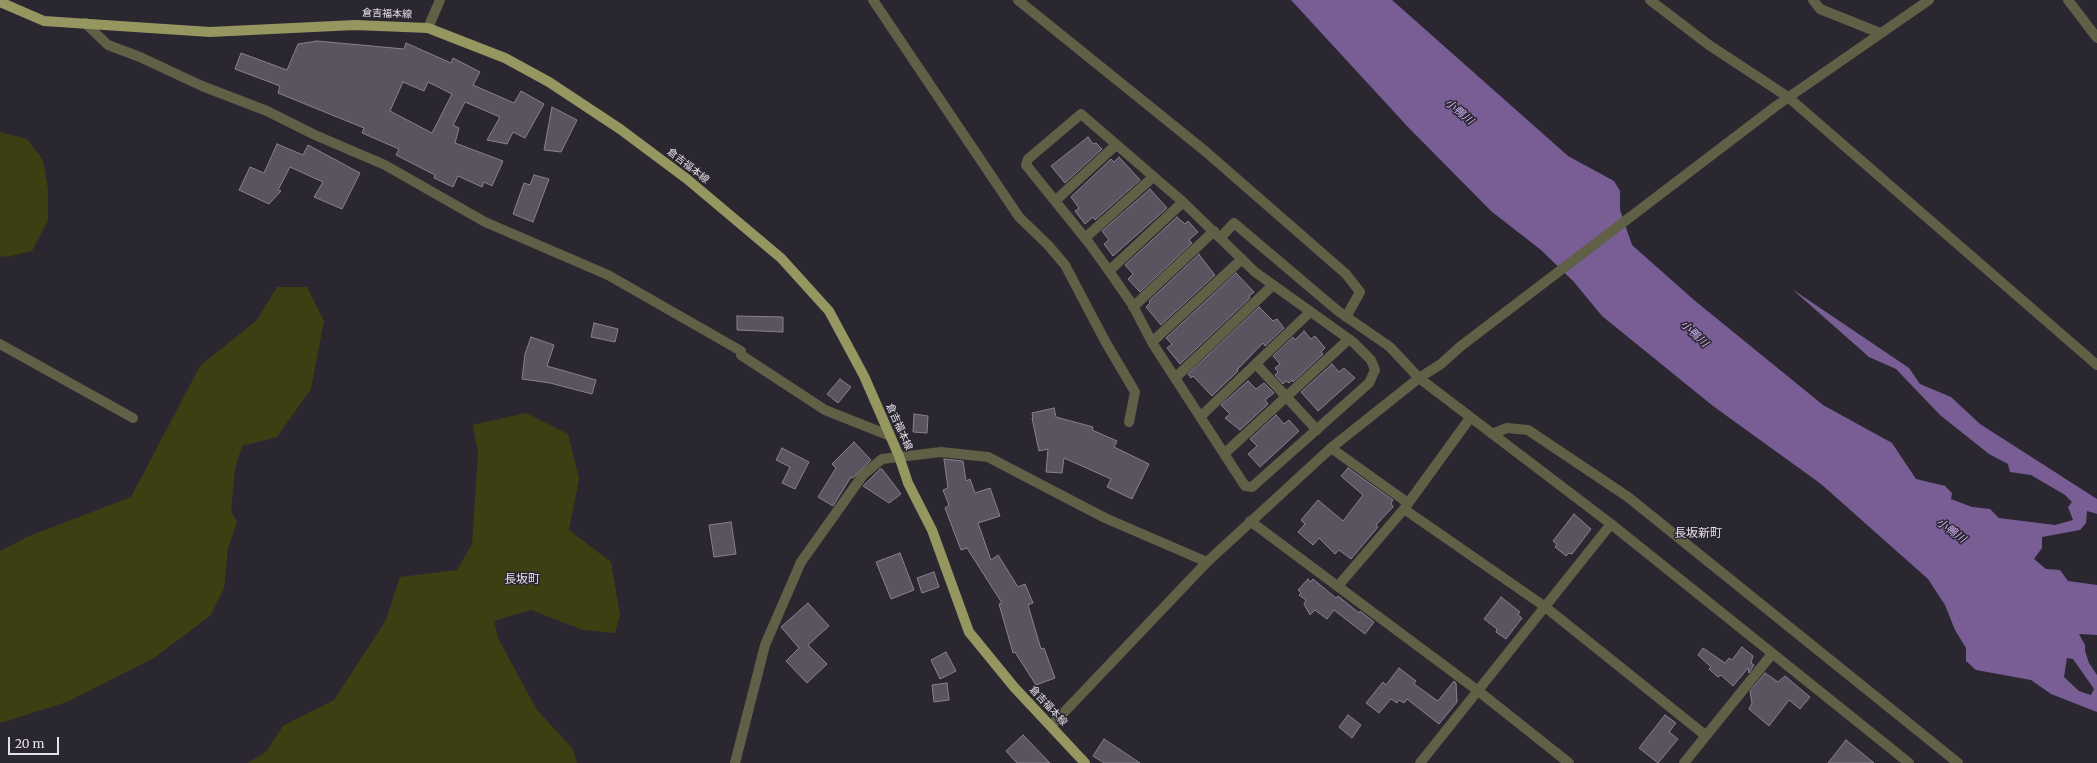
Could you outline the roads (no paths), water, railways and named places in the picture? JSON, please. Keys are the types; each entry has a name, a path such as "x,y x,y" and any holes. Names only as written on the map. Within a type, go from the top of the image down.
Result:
{"main road":[{"name":"倉吉福本線","path":"0,2 44,21 210,32 355,25 428,28 505,58 549,82 620,130 687,178 781,258 829,311 864,376 888,435 899,456 908,483 932,530 970,632 1014,687 1085,763"}],"street":[{"path":"428,28 440,0"},
{"path":"873,0 1019,217 1048,245 1064,265 1105,341 1135,392 1129,422"},
{"path":"1018,0 1205,152 1346,274 1360,292 1346,317"},
{"path":"1650,0 1709,45 1788,97 2097,365"},
{"path":"1813,0 1820,9 1880,33"},
{"path":"1051,726 1207,562 1331,448 1419,378 1441,364 1461,346 1776,106 1928,0"},
{"path":"2068,0 2097,38"},
{"path":"85,23 108,45 140,57 202,86 267,110 315,135 385,165 485,222 608,275 741,351 741,354 825,410 888,435"},
{"path":"1082,114 1116,145 1183,202 1218,234 1255,272 1349,339 1371,360 1375,370 1369,383 1252,487 1245,486 1152,342 1133,306 1109,271 1085,238 1026,165 1028,159 1082,114"},
{"path":"1055,201 1116,145"},
{"path":"1085,238 1153,177"},
{"path":"1109,271 1183,202"},
{"path":"1133,306 1218,234 1234,223 1346,317 1390,348 1419,378 1611,524 1909,763"},
{"path":"1152,342 1242,259"},
{"path":"1175,378 1273,285"},
{"path":"1200,417 1310,312"},
{"path":"1224,454 1349,339"},
{"path":"0,344 133,418"},
{"path":"1256,364 1316,430"},
{"path":"1338,586 1406,506 1470,418"},
{"path":"1492,434 1507,428 1528,430 1628,497 1958,763"},
{"path":"1331,448 1406,506 1544,606 1705,736"},
{"path":"735,763 765,645 801,562 863,475 882,459 941,452 988,457 1105,518 1207,562"},
{"path":"1250,521 1477,690 1569,763"},
{"path":"1420,763 1611,524"},
{"path":"1684,763 1772,654"}],"water":[{"name":"小鴨川","path":"1291,0 1392,0 1568,156 1614,181 1620,191 1620,210 1632,245 1694,300 1823,405 1892,443 1916,479 1945,486 1952,493 1951,499 1972,507 1990,509 1999,518 2055,525 2073,520 2068,507 2072,502 2065,495 2031,475 2010,472 2008,464 1989,454 1940,415 1896,369 1869,357 1792,289 1909,368 1920,384 1951,397 1980,424 2097,499 2097,514 2087,511 2086,523 2080,530 2042,537 2042,548 2034,559 2046,569 2060,570 2068,581 2097,585 2097,635 2079,634 2085,645 2085,651 2089,663 2097,675 2097,712 2051,694 2031,680 1976,670 1966,661 1966,648 1955,630 1945,605 1928,579 1821,484 1713,406 1602,316 1574,282 1541,250 1491,211 1407,126","holes":["2067,658 2073,659 2094,689 2091,695 2079,691 2064,677"]}],"district":[{"name":"長坂新町","path":"1698,534"},
{"name":"長坂町","path":"522,580"}]}
